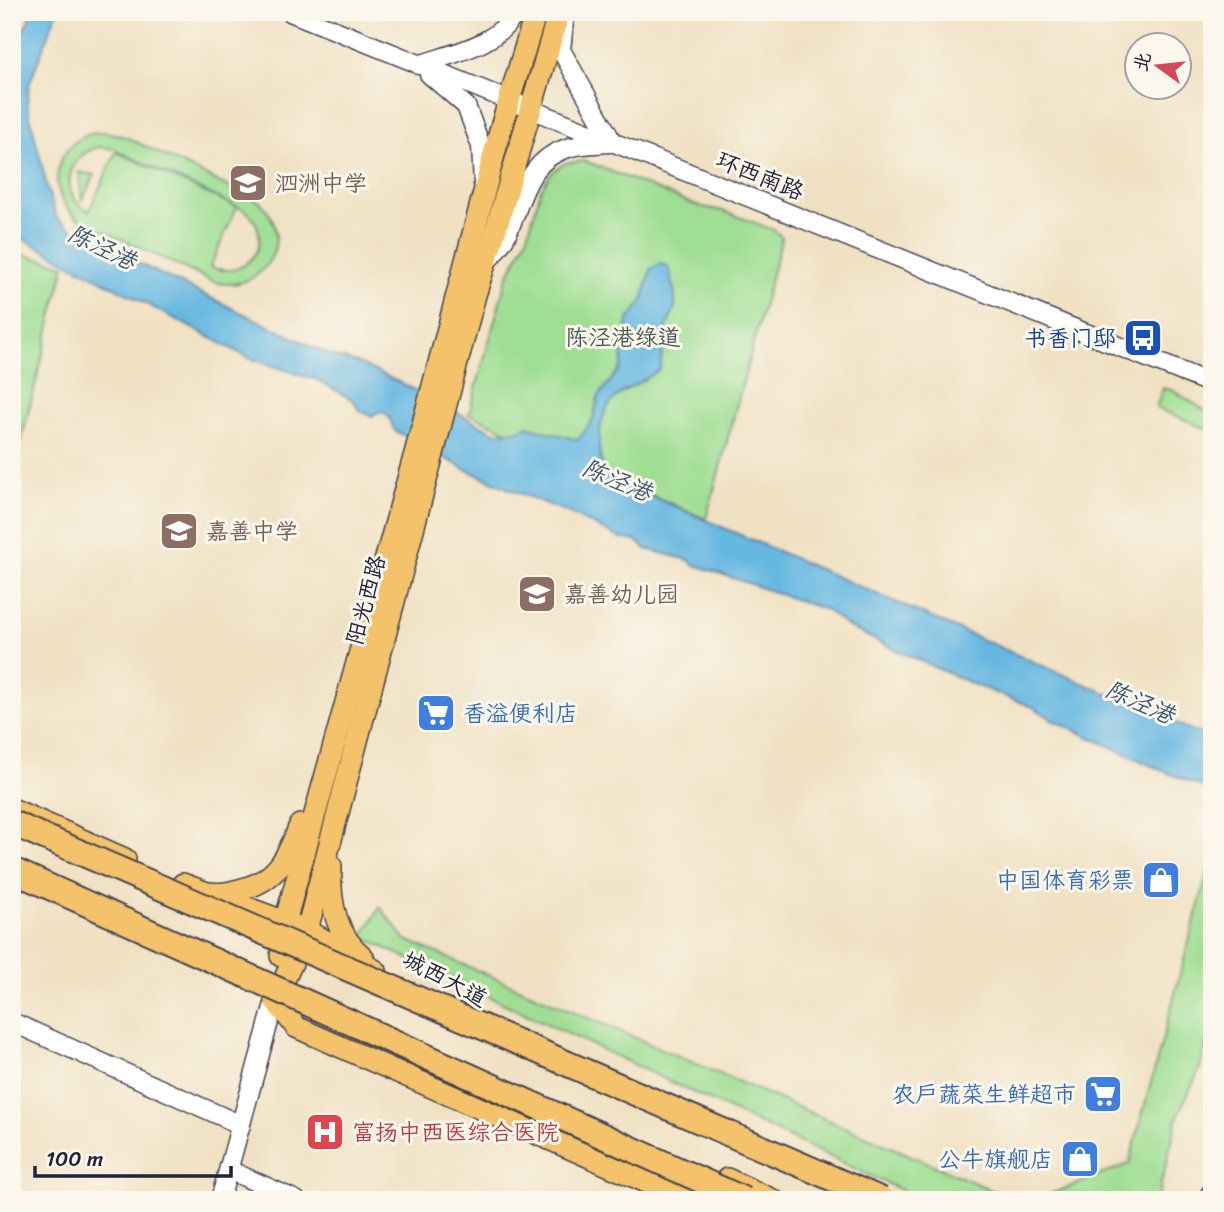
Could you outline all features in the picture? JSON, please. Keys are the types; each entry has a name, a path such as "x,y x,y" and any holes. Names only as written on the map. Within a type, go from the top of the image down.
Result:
{"highway":[{"path":"12,823 882,1200"},
{"path":"12,870 745,1200"}],"main road":[{"name":"阳光西路","path":"440,392 484,266 520,105 536,12"},
{"name":"阳光西路","path":"275,1000 307,930 335,824 440,392 483,194 559,12"},
{"path":"423,455 285,922 275,1000 296,1027 687,1200"},
{"path":"197,890 221,894 250,888 281,867 331,760"},
{"name":"城西大道","path":"12,809 197,890 307,930 391,980 534,1057 851,1200"},
{"path":"335,824 330,886 335,920 354,950 391,980"},
{"path":"12,878 275,1000 367,1020 773,1200"}],"street":[{"name":"环西南路","path":"290,12 1212,384"},
{"path":"419,65 469,50 509,24 516,12"},
{"path":"484,266 505,238 526,182 542,163 556,152 572,146 612,143 561,50 565,12"},
{"path":"419,65 466,106 481,146 483,194"},
{"name":"阳光西路","path":"220,1200 275,1000"},
{"path":"12,1022 241,1125"},
{"path":"229,1170 296,1200"}],"green space":[{"path":"105,132 126,137 260,202 271,216 275,232 275,247 270,260 260,272 247,280 232,284 214,282 84,222 70,211 61,198 57,183 58,168 64,154 74,143 88,135","holes":["99,147 114,149 245,210 255,221 259,233 259,244 254,255 237,269 210,267 237,207 116,152 89,211 79,204 70,186 73,166 88,151"]},
{"name":"陈泾港绿道","path":"585,161 698,206 723,211 774,230 782,237 706,519 469,414 506,280 527,238 541,189 551,173 565,163"},
{"path":"79,172 95,175 82,200"},
{"path":"12,252 65,265 12,478"},
{"path":"1163,388 1174,391 1212,415 1212,431 1156,408"},
{"path":"1212,856 1212,1022 1199,1071 1179,1112 1157,1200 1035,1200 1129,1164"},
{"path":"380,907 406,940 1015,1200 922,1200 362,937"}],"water":[{"name":"陈泾港","path":"33,12 57,12 29,85 27,104 57,218 81,236 330,355 360,364 405,385 494,432 517,431 527,426 578,440 593,419 598,397 621,367 628,320 642,302 651,269 660,264 668,266 675,294 675,307 666,329 660,369 613,400 607,408 600,429 602,462 611,479 1212,739 1212,791 1055,721 1033,707 894,649 848,627 826,610 692,564 689,560 646,549 637,541 620,538 565,511 465,469 394,430 384,412 372,416 360,411 353,400 317,380 249,358 12,233 12,51"}],"place":[{"name":"泗洲中学","path":"248,183"},
{"name":"书香门邸","path":"1143,338"},
{"name":"嘉善中学","path":"179,531"},
{"name":"嘉善幼儿园","path":"537,594"},
{"name":"香溢便利店","path":"436,713"},
{"name":"中国体育彩票","path":"1161,880"},
{"name":"农户蔬菜生鲜超市","path":"1103,1094"},
{"name":"富扬中西医综合医院","path":"325,1132"},
{"name":"公牛旗舰店","path":"1080,1159"}]}
